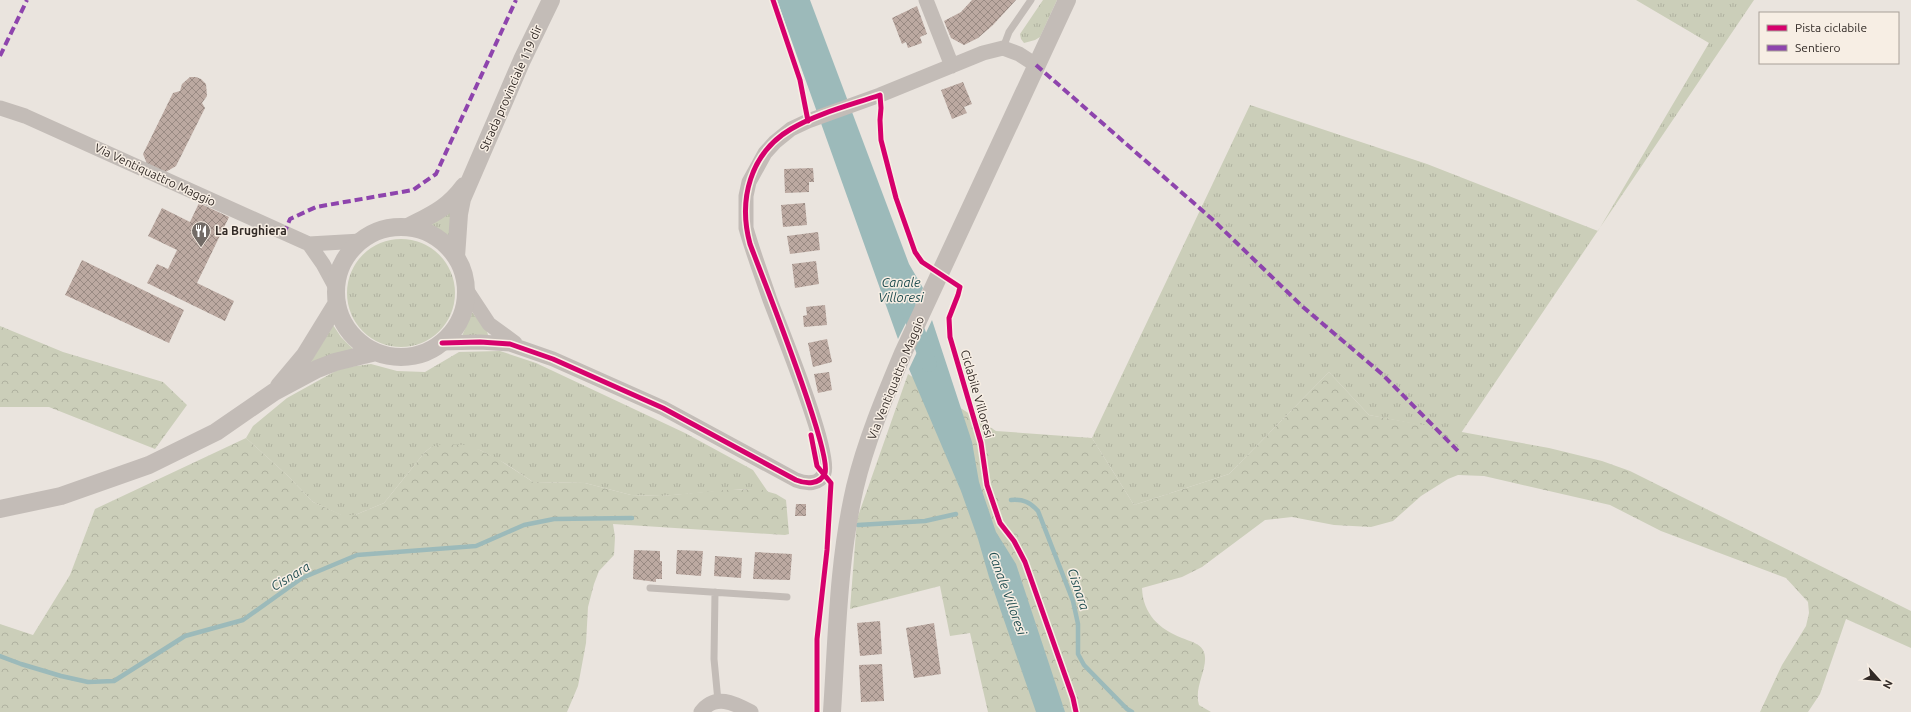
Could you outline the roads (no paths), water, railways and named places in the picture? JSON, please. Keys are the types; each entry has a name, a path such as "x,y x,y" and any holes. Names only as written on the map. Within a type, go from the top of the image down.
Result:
{"street":[{"name":"Strada provinciale 119 dir","path":"456,257 459,214 462,199 550,0"},
{"path":"926,0 952,66"},
{"name":"Via Ventiquattro Maggio","path":"832,712 837,612 849,516 856,485 868,446 885,397 904,353 1067,0"},
{"path":"466,289 488,324 500,334 524,348 593,376 663,408 796,480 810,484 817,482 824,474 826,466 816,425 750,244 746,228 746,196 749,182 765,153 775,142 791,129 808,121 874,97 983,53 1003,48 1019,54 1036,65"},
{"name":"Via Ventiquattro Maggio","path":"0,108 25,116 276,231 309,244 361,241"},
{"name":"Strada provinciale 119 dir","path":"408,227 440,211 449,203 471,176"},
{"path":"274,392 305,355 337,296 340,272 346,257 361,241 383,230 408,227 430,234 449,248 456,257 465,278 466,289 463,313 458,324 442,343 422,354 410,356 387,356 376,352 365,346 351,333 341,316 337,296 323,264 309,244"},
{"path":"442,343 497,342 524,348"},
{"path":"0,509 61,496 149,465 216,432 274,392 335,362 376,352"},
{"path":"701,712 706,706 718,701 730,701 751,712"}],"lane":[{"path":"1003,48 1010,32 1031,0"},
{"path":"650,588 787,598"},
{"path":"715,592 715,666 718,701"}],"water":[{"name":"Canale Villoresi","path":"777,0 810,0 909,264 923,288 898,339"},
{"name":"Canale Villoresi","path":"932,320 972,442 979,482 996,532 1016,564 1065,712 1036,712 961,491 909,369"}],"waterway":[{"name":"Canale Villoresi","path":"903,293 929,364"},
{"name":"Cisnara","path":"1011,500 1026,502 1038,511 1073,601 1078,624 1078,654 1084,665 1127,709 1132,712"},
{"name":"Cisnara","path":"858,525 925,521 956,514"},
{"name":"Cisnara","path":"0,656 61,676 88,682 114,681 185,636 243,620 302,578 357,555 476,546 524,525 554,519 632,518"}],"place":[{"name":"La Brughiera","path":"201,248"}]}
